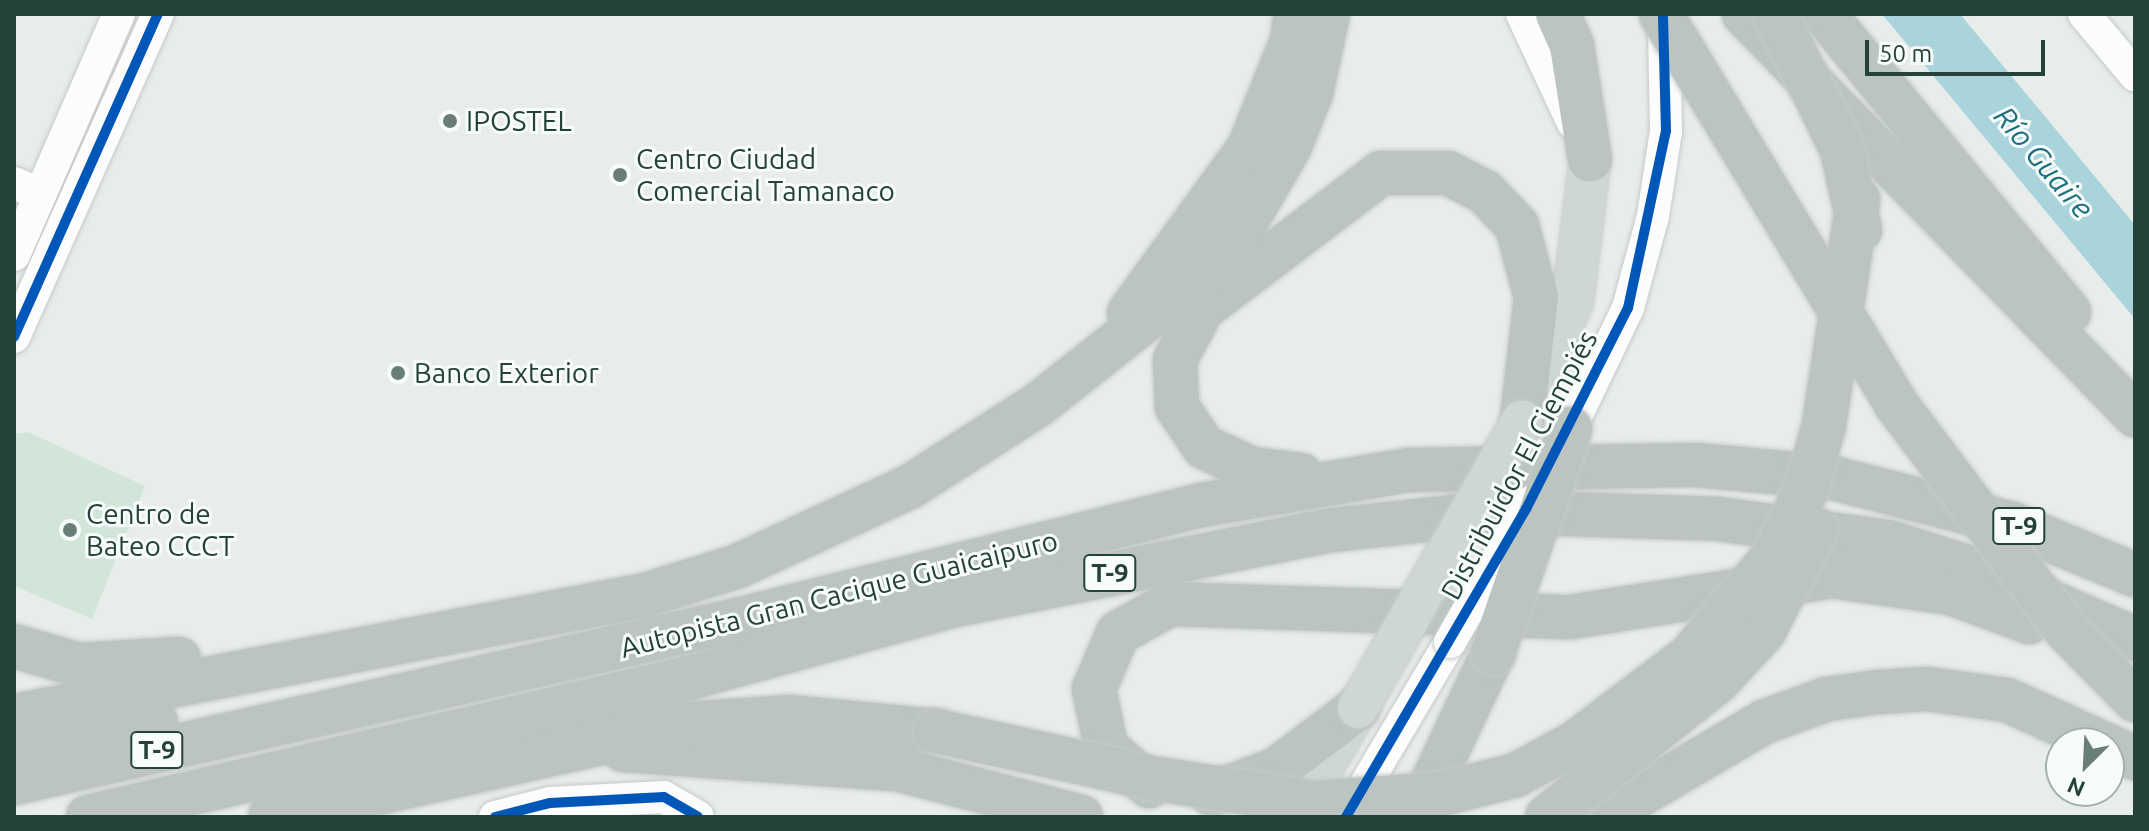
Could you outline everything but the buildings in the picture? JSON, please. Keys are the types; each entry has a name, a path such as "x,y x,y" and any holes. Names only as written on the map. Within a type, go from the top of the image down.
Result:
{"highway":[{"path":"1558,14 1572,46 1590,160"},
{"path":"1662,14 1896,404 2067,631 2135,700"},
{"path":"1744,14 1922,203 2127,406"},
{"path":"1547,817 1717,682 1764,631 1803,564 1847,424 1862,268 1858,200 1842,150 1776,14"},
{"path":"1824,14 2090,337 2127,406"},
{"path":"14,716 645,595 736,567 911,486 1094,359 1249,148 1292,41 1316,23"},
{"path":"1408,470 1297,475 1241,466 1196,438 1173,389 1176,354 1202,309 1381,173 1448,173 1485,192 1517,226 1536,297 1522,420"},
{"path":"270,817 589,743 763,718 936,731 1151,778 1314,803 1442,794 1516,775 1575,743 1690,656 1774,556 1806,490 1824,425 1858,200"},
{"path":"1416,817 1493,653 1570,429"},
{"name":"Autopista Gran Cacique Guaicaipuro","path":"14,783 1202,505 1408,470 1696,465 1829,477 2012,524 2135,575"},
{"name":"Autopista Gran Cacique Guaicaipuro","path":"88,817 689,678 951,606 1333,530 1500,512 1718,519 1888,542 1974,569 2135,639"},
{"path":"1358,708 1266,776 1184,796 1145,785 1114,759 1096,722 1094,689 1118,633 1170,604 1570,617 1831,576 1951,593 2135,665"},
{"path":"14,646 79,665 235,652 271,665"},
{"path":"1602,817 1764,722 1827,699 1879,692 1927,689 2007,700 2135,758"},
{"path":"14,747 219,711 301,717"},
{"path":"589,743 840,769 930,774 1081,817"},
{"path":"840,769 1001,817"}],"main road":[{"name":"Distribuidor El Ciempiés","path":"1293,817 1522,420 1573,300 1590,160"}],"street":[{"path":"14,253 27,188 119,14"},
{"path":"14,337 158,14"},
{"path":"1522,14 1590,160"},
{"name":"Distribuidor El Ciempiés","path":"1346,817 1450,642 1570,429 1628,308 1653,216 1666,131 1662,14"},
{"path":"2084,14 2135,75"},
{"path":"495,817 550,803 664,797 698,817"}],"green space":[{"name":"Centro de Bateo CCCT","path":"28,432 145,486 92,619 14,586 14,434"}],"water":[{"name":"Río Guaire","path":"1882,14 1960,14 2135,225 2135,319"}],"cycle path":[{"path":"14,337 158,14"},
{"path":"1346,817 1526,509 1628,308 1666,131 1663,14"},
{"path":"495,817 550,803 664,797 698,817"}],"place":[{"name":"IPOSTEL","path":"450,121"},
{"name":"Centro Ciudad Comercial Tamanaco","path":"620,175"},
{"name":"Banco Exterior","path":"398,373"},
{"name":"Centro de Bateo CCCT","path":"70,530"}]}
